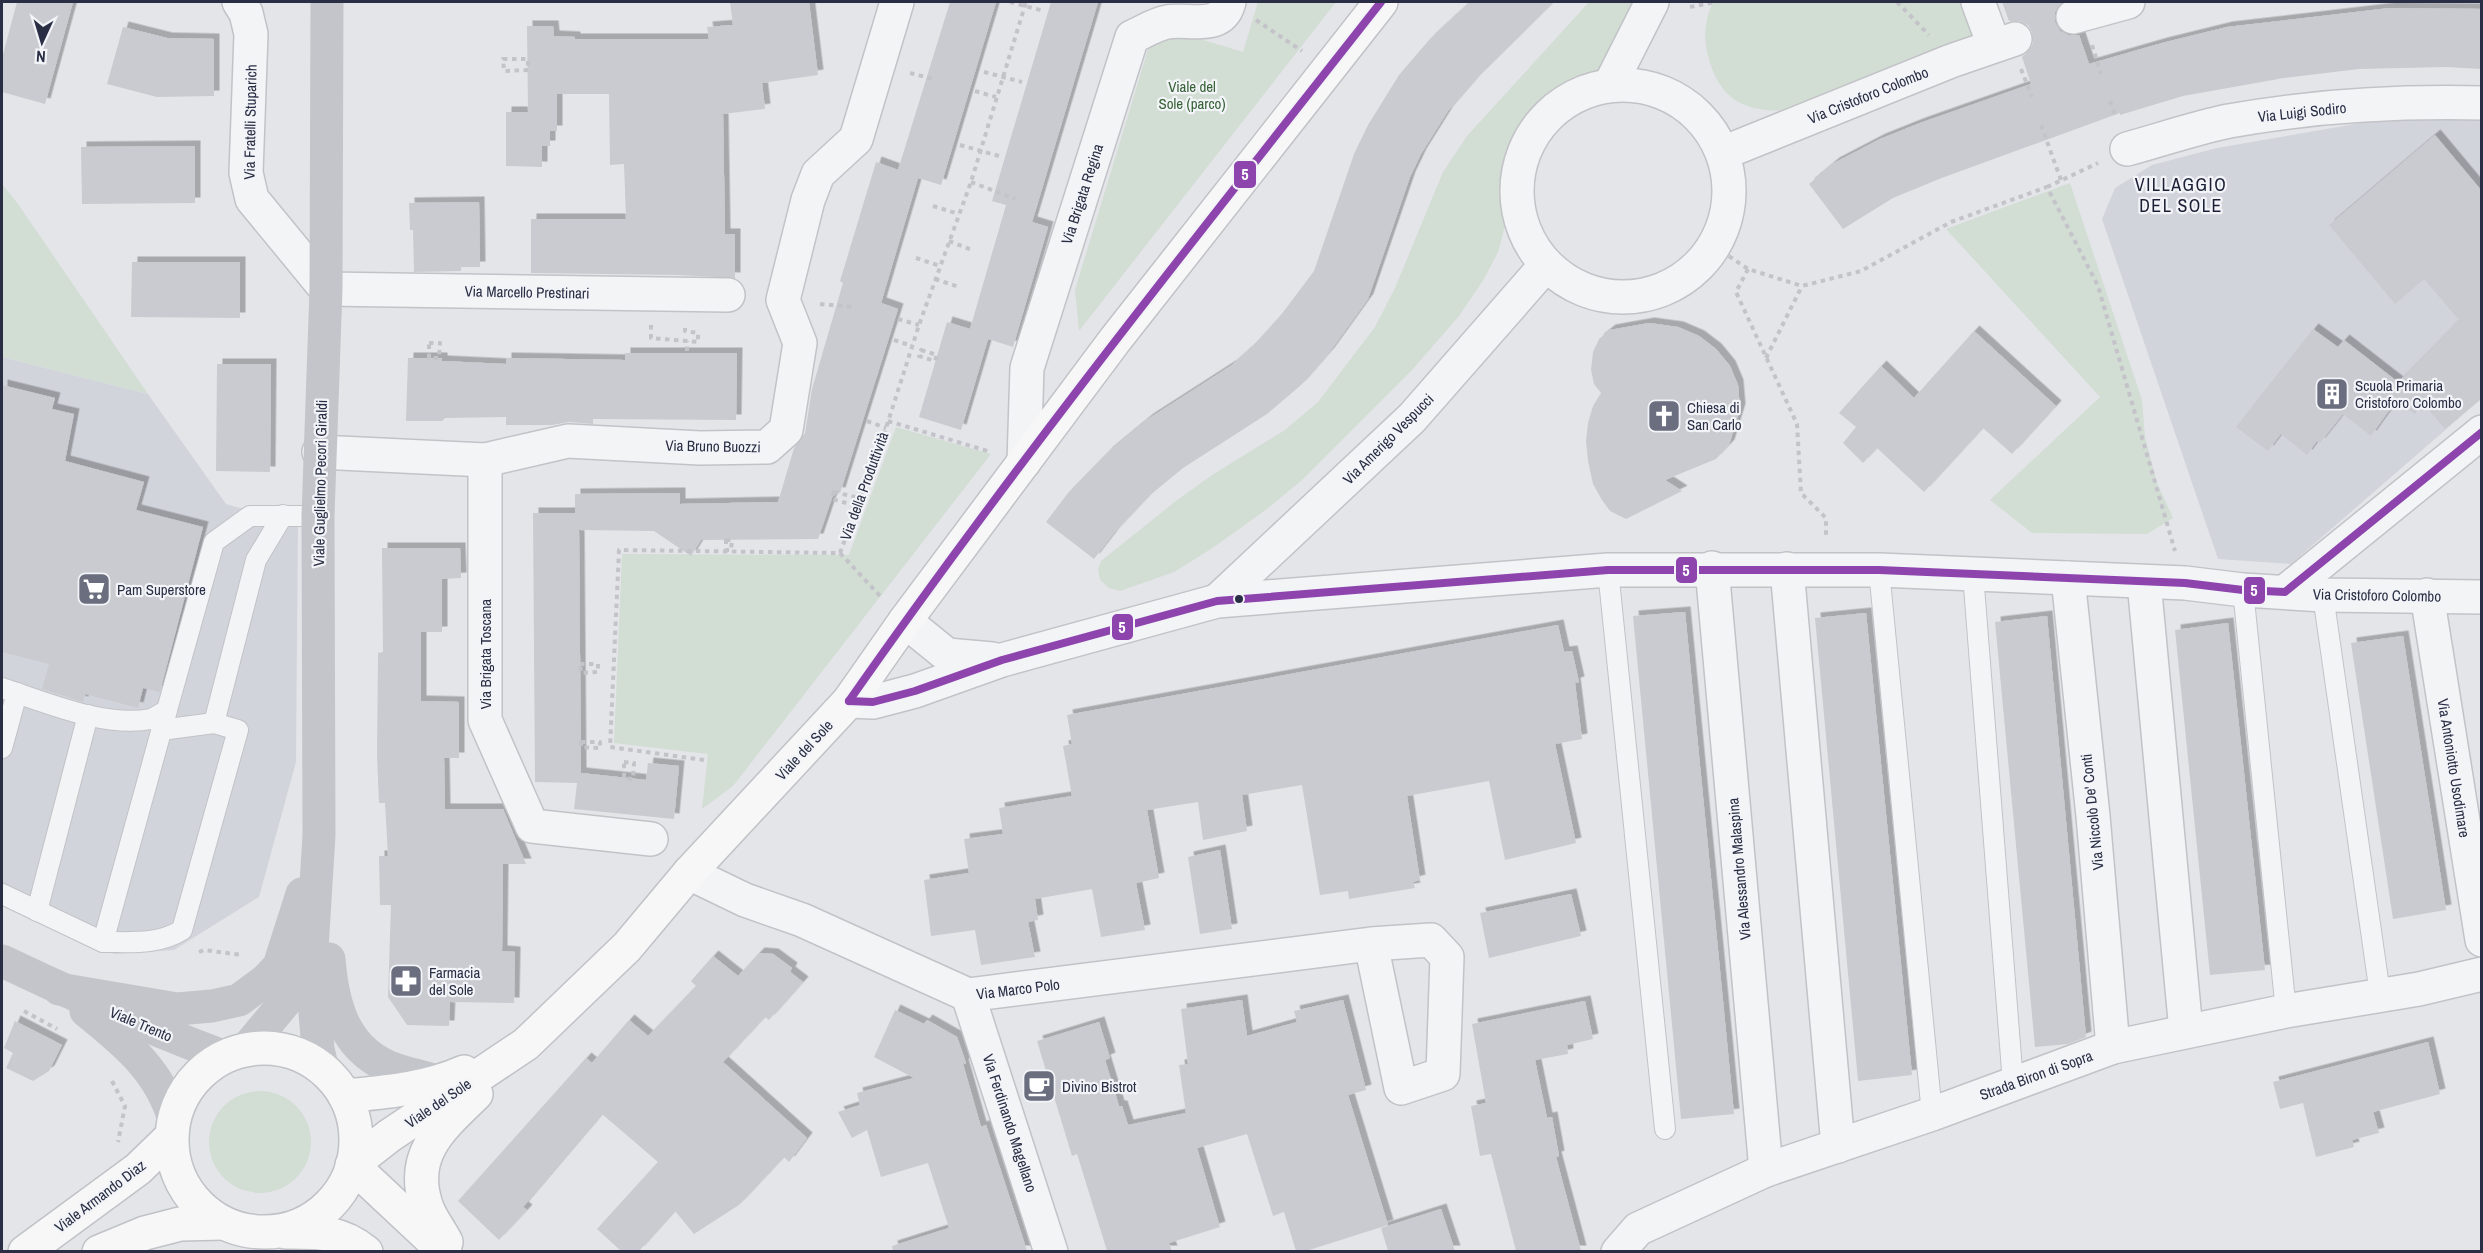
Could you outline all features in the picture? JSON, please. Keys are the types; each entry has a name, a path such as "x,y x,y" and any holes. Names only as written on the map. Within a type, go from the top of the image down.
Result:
{"main road":[{"name":"Viale del Sole","path":"352,1165 389,1136 526,1044 627,947 689,873 849,701 905,621 1115,340 1381,2"},
{"name":"Viale del Sole","path":"345,1096 394,1091 442,1082 526,1044"},
{"path":"450,1251 426,1206 420,1175 423,1158 431,1142 454,1116 526,1044"},
{"path":"272,1232 299,1225 323,1211 341,1190 352,1165 356,1142 354,1118 345,1096 323,1070 306,1058 287,1051 267,1048 236,1053 202,1072 184,1094 173,1128 173,1158 185,1187 205,1211 223,1223 239,1229 272,1232 322,1232 341,1236 366,1251"},
{"name":"Viale Armando Diaz","path":"25,1251 138,1169 173,1128"},
{"path":"352,1165 445,1251"},
{"path":"99,1251 145,1233 180,1224 223,1223"}],"street":[{"name":"Via Fratelli Stuparich","path":"239,2 246,13 251,34 246,173 252,199 326,289"},
{"name":"Viale Guglielmo Pecori Giraldi","path":"323,1070 318,1049 310,965 319,835 318,516 326,289 327,2"},
{"name":"Via Bruno Buozzi","path":"319,452 485,460 568,441 700,448 767,447 786,430 800,343 783,300 808,200 818,174 856,139 897,2"},
{"path":"1610,85 1652,2"},
{"name":"Via Cristoforo Colombo","path":"1723,153 1951,61 2005,42 1978,2"},
{"path":"2073,17 2128,2"},
{"name":"Via Brigata Regina","path":"1024,462 1027,368 1132,37 1167,22 1210,22 1227,10 1241,10"},
{"path":"1610,85 1645,87 1678,100 1704,123 1723,153 1729,184 1726,217 1714,246 1693,271 1666,288 1635,297 1602,295 1572,285 1546,265 1526,237 1516,205 1517,172 1525,150 1529,140 1550,113 1578,94 1610,85"},
{"name":"Via Luigi Sodiro","path":"2127,150 2227,122 2291,111 2420,101 2481,102"},
{"name":"Via Amerigo Vespucci","path":"1217,601 1412,418 1546,265"},
{"name":"Via Marcello Prestinari","path":"326,289 728,295"},
{"path":"2285,592 2481,432"},
{"name":"Via Brigata Toscana","path":"485,460 485,720 532,826 651,839"},
{"name":"Via Cristoforo Colombo","path":"849,701 873,702 1002,660 1217,601 1608,570 1712,568 1879,570 2185,584 2323,595 2481,597"},
{"name":"Via Alessandro Malaspina","path":"1712,568 1766,1170"},
{"path":"1787,569 1838,1146"},
{"name":"Via Niccolò De' Conti","path":"2068,578 2093,816 2113,1047"},
{"path":"2144,582 2186,1031"},
{"name":"Via Antoniotto Usodimare","path":"2427,595 2481,940"},
{"path":"905,621 947,655 1002,660"},
{"path":"59,989 177,1009 212,1006 238,1000 267,979 282,961 319,835"},
{"path":"319,835 330,968 344,1026 354,1043 374,1060 397,1070 442,1082"},
{"name":"Via Marco Polo","path":"689,873 745,900 802,920 968,995 1371,944"},
{"name":"Viale Trento","path":"2,962 59,989 236,1053"},
{"name":"Viale Guglielmo Pecori Giraldi","path":"236,1053 286,1001 310,965"},
{"name":"Strada Biron di Sopra","path":"1618,1251 1638,1229 1766,1170 1932,1114 2113,1047 2481,974"},
{"name":"Viale Trento","path":"59,989 117,1037 153,1073 170,1104 173,1128"},
{"name":"Via Ferdinando Magellano","path":"968,995 1052,1251"}],"lane":[{"path":"214,723 256,560 283,515"},
{"path":"103,942 214,542 250,516 318,516"},
{"path":"1608,570 1665,1129"},
{"path":"1879,570 1932,1114"},
{"path":"1973,574 2013,1083"},
{"path":"2243,590 2286,1011"},
{"path":"2323,595 2380,994"},
{"path":"2,748 9,690 88,715 120,721 152,718 167,710"},
{"path":"37,911 88,715"},
{"path":"2,894 103,942 168,939 182,930 238,730 214,723 161,730"}],"path":[{"path":"1010,2 1026,4 1044,12"},
{"path":"1690,7 1716,2"},
{"path":"1897,2 1951,61"},
{"name":"Via della Produttività","path":"704,760 610,747 619,550 840,553 971,182 1026,4"},
{"path":"1241,10 1328,68"},
{"path":"503,59 528,59 528,70 504,71 503,59"},
{"path":"984,72 1022,82"},
{"path":"975,91 996,98"},
{"path":"2041,124 2061,180"},
{"path":"960,145 999,156"},
{"path":"1714,246 1748,269 1802,286 1861,271 1951,222 2047,187 2127,150"},
{"path":"971,182 1015,199"},
{"path":"2047,187 2098,286 2185,584"},
{"path":"933,206 959,214"},
{"path":"949,242 972,250"},
{"path":"916,258 940,266"},
{"path":"1748,269 1736,292 1797,424 1802,493 1826,518 1828,570"},
{"path":"935,279 958,287"},
{"path":"1766,358 1802,286"},
{"path":"898,319 919,326"},
{"path":"894,340 912,346"},
{"path":"680,341 698,342"},
{"path":"687,341 687,351"},
{"path":"429,343 440,343 439,358 429,358 429,343"},
{"path":"867,421 886,428"},
{"path":"888,421 1024,462"},
{"path":"834,492 859,498 856,506 832,499 834,492"},
{"path":"840,553 905,621"},
{"path":"580,664 597,664 598,672 580,673 580,664"},
{"path":"581,742 600,742 600,748 581,747 581,742"},
{"path":"624,762 634,762 633,779 624,778 624,762"},
{"path":"17,1007 67,1034"},
{"path":"111,1078 125,1106 116,1148"}],"shaded area":[{"path":"2378,120 2481,120 2481,399 2291,564 2218,559 2102,219 2115,188 2152,165 2217,148"},
{"path":"2,357 148,394 226,504 298,525 296,762 259,897 174,950 114,954 2,905"}],"green space":[{"name":"Viale del Sole (parco)","path":"1258,2 1336,2 1079,331 1075,290 1150,43 1167,29 1243,52"},
{"path":"1589,2 1645,2 1601,72 1584,84 1539,102 1535,106 1498,252 1484,279 1459,316 1412,370 1302,480 1267,509 1174,572 1120,591 1109,588 1100,580 1098,570 1101,561 1176,501 1212,475 1285,430 1318,402 1375,327 1395,288 1443,172 1467,136"},
{"path":"1713,2 1977,2 1988,33 1807,109 1757,109 1732,98 1722,88 1714,74 1706,49 1705,35"},
{"path":"2070,183 2142,400 2145,437 2157,483 2173,518 2147,534 2032,533 1990,500 2100,397 1946,229"},
{"path":"2,184 18,204 148,394 2,357"},
{"path":"896,427 991,454 733,786 702,809 708,754 614,743 622,554 849,555"},
{"path":"260,1091 289,1099 303,1113 311,1142 303,1171 289,1185 260,1193 231,1185 217,1171 209,1142 217,1113 231,1099"}],"building":[{"path":"17,2 73,2 45,104 2,92 2,58"},
{"path":"730,2 809,2 818,75 762,83 765,109 723,114 725,234 735,234 735,278 531,273 531,219 626,219 624,164 610,165 609,94 557,94 557,131 550,131 550,146 542,146 542,167 506,166 506,112 528,112 527,26 553,26 554,36 575,37 575,39 709,39 707,27 733,25"},
{"path":"950,2 996,2 941,185 918,178 881,303 898,309 840,493 834,492 818,539 701,540 691,556 654,531 579,530 581,773 646,780 648,763 679,766 674,819 574,809 577,783 535,782 533,513 575,513 575,494 680,493 680,504 778,502 794,448 805,433 812,389 843,283 840,281 876,162 898,170"},
{"path":"1051,2 1098,2 1032,222 1048,227 1013,347 988,339 961,430 919,417 947,322 970,329 1006,205 992,201"},
{"path":"1470,2 1554,2 1474,81 1448,111 1421,154 1410,177 1368,299 1329,353 1301,385 1267,414 1183,468 1149,496 1114,533 1094,559 1046,522 1068,493 1108,452 1148,419 1232,365 1281,315 1314,271 1354,154 1368,125 1399,75 1430,39"},
{"path":"2002,2 2063,2 2055,12 2055,22 2060,31 2068,35 2079,35 2089,64 2227,27 2390,8 2481,9 2481,69 2446,67 2359,69 2284,78 2183,96 2120,115 2120,113 1939,179 1893,198 1843,229 1809,184 1834,163 1880,139 2031,84 2022,57 2033,43 2032,32 2028,25 2019,21 2009,21"},
{"path":"123,27 167,38 214,39 214,96 157,97 107,84"},
{"path":"2435,135 2481,190 2481,399 2445,429 2422,402 2415,414 2396,401 2371,436 2343,414 2320,443 2317,441 2307,455 2281,434 2268,451 2236,427 2313,329 2338,347 2344,340 2398,382 2459,320 2424,279 2395,304 2329,225"},
{"path":"195,146 195,203 82,204 81,147"},
{"path":"479,202 480,267 461,267 461,271 414,272 413,230 410,230 409,203"},
{"path":"132,262 240,262 240,318 131,317"},
{"name":"Chiesa di San Carlo","path":"1649,323 1678,327 1699,336 1716,349 1730,366 1738,385 1740,409 1729,445 1716,459 1665,480 1682,491 1626,519 1610,511 1602,500 1593,484 1588,461 1586,441 1588,423 1593,406 1601,393 1594,384 1591,370 1593,352 1599,339 1610,330"},
{"path":"1974,331 2056,406 2012,454 1983,428 1924,492 1877,448 1863,463 1843,443 1856,427 1839,413 1881,366 1914,398"},
{"path":"625,353 737,353 736,420 593,419 593,424 569,422 552,425 506,425 506,417 406,421 408,358 442,358 442,361 506,364 506,358 625,360"},
{"path":"217,364 271,364 270,472 216,471"},
{"name":"Pam Superstore","path":"2,385 55,398 52,409 74,414 65,461 144,482 136,510 203,527 160,692 143,688 138,708 85,694 83,702 42,689 49,664 2,652"},
{"path":"382,548 460,548 461,578 442,579 442,632 421,632 421,701 459,702 459,758 444,758 445,809 503,809 526,864 503,864 502,951 515,952 514,1003 450,1002 449,1026 407,1025 388,997 391,905 380,905 379,856 388,856 385,803 379,803 377,755 378,653 383,652"},
{"path":"1685,612 1734,1114 1681,1119 1633,616"},
{"path":"1866,613 1912,1075 1858,1081 1815,618"},
{"path":"2047,616 2086,1037 2068,1044 2035,1047 1995,622"},
{"path":"2228,623 2265,970 2210,975 2175,630"},
{"path":"1558,625 1564,652 1572,651 1579,682 1575,683 1582,739 1555,744 1576,843 1505,860 1489,781 1407,796 1420,880 1413,882 1415,888 1349,899 1348,891 1320,895 1302,785 1242,795 1247,831 1203,840 1198,802 1147,810 1159,878 1136,883 1145,930 1101,937 1092,889 1035,899 1038,920 1028,922 1035,957 981,965 975,930 931,936 924,880 969,873 964,839 1003,834 999,808 1072,796 1063,746 1072,744 1067,715"},
{"path":"2403,636 2446,910 2393,919 2351,643"},
{"path":"1220,850 1232,929 1200,934 1188,857"},
{"path":"1571,894 1581,936 1489,958 1480,913"},
{"path":"759,953 773,954 792,968 790,972 803,982 769,1020 765,1017 723,1062 807,1138 789,1162 784,1157 739,1205 694,1234 675,1211 639,1251 621,1251 597,1229 658,1162 602,1114 523,1207 527,1210 499,1240 458,1201 586,1058 592,1063 629,1020 648,1036 696,986 691,981 713,956 738,976"},
{"path":"1242,1000 1247,1036 1297,1022 1294,1011 1343,1000 1366,1090 1348,1095 1388,1225 1306,1251 1296,1251 1284,1212 1273,1216 1247,1134 1197,1148 1220,1227 1169,1243 1172,1251 1107,1251 1077,1154 1072,1156 1037,1041 1099,1022 1110,1058 1105,1060 1119,1106 1122,1106 1128,1125 1186,1113 1179,1065 1188,1064 1181,1009"},
{"path":"1585,1001 1593,1039 1567,1045 1568,1054 1535,1060 1547,1118 1552,1117 1559,1156 1556,1157 1581,1251 1516,1251 1491,1154 1480,1156 1471,1106 1486,1103 1472,1024"},
{"path":"895,1010 924,1024 927,1020 957,1037 966,1063 963,1064 981,1127 986,1125 1027,1251 893,1251 892,1246 949,1228 928,1163 881,1177 867,1130 852,1138 838,1112 860,1105 857,1093 914,1078 874,1057"},
{"path":"15,1021 62,1045 49,1071 33,1081 6,1068 13,1053 4,1048"},
{"path":"2428,1042 2440,1094 2373,1112 2379,1133 2352,1140 2354,1147 2316,1157 2303,1103 2280,1109 2273,1082"},
{"path":"1441,1209 1455,1251 1388,1251 1381,1228"}],"transit line":[{"name":"5","path":"849,701 1043,435 1381,2"},
{"name":"5","path":"849,701 873,702 915,691 1002,660 1217,601 1608,570 1879,570 2185,583 2285,592 2482,432"}],"place":[{"name":"Scuola Primaria Cristoforo Colombo","path":"2332,394"},
{"name":"Chiesa di San Carlo","path":"1664,416"},
{"name":"Pam Superstore","path":"94,589"},
{"name":"Farmacia del Sole","path":"406,981"},
{"name":"Divino Bistrot","path":"1039,1086"}],"district":[{"name":"VILLAGGIO DEL SOLE","path":"2181,194"}]}
